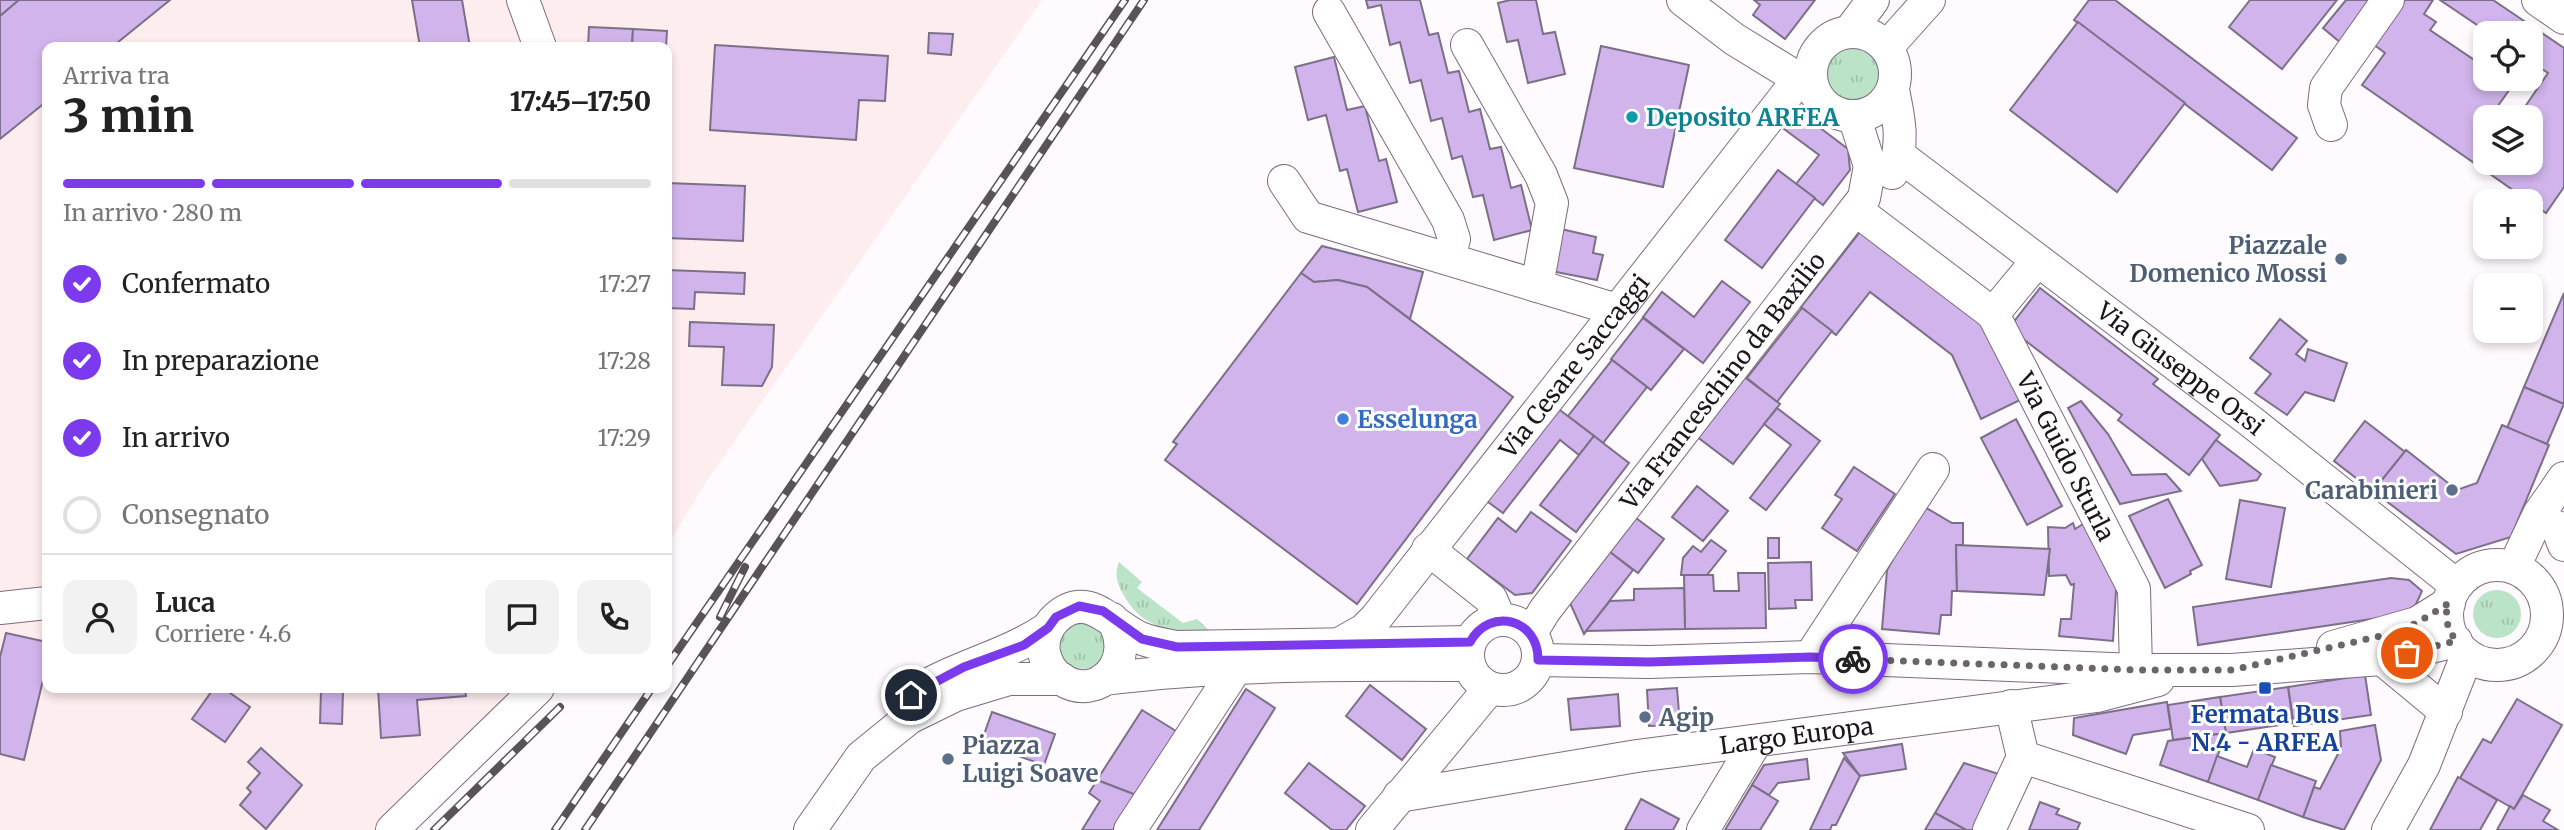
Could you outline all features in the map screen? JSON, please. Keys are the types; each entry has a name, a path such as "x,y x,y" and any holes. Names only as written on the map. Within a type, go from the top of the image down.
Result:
{"street":[{"path":"523,0 538,42"},
{"path":"1683,0 1756,52 1805,80 1825,106 1834,112 1854,117 1877,109 1893,90"},
{"path":"1850,31 1874,0"},
{"path":"1887,47 1929,0"},
{"path":"2331,125 2324,105 2326,88 2388,0"},
{"path":"2538,0 2564,18"},
{"path":"1329,12 1448,220 1454,239 1449,259"},
{"path":"1805,80 1818,49 1838,34 1850,31 1870,34 1887,47 1896,67 1893,90 1900,122 1900,156 1892,174 1860,204 1993,314 2037,261"},
{"path":"1467,45 1541,175 1552,203 1537,286"},
{"path":"1749,141 1765,95 1765,78 1756,52"},
{"name":"Via Cesare Saccaggi","path":"1342,643 1364,630 1377,618 1749,141 1805,80"},
{"name":"Via Franceschino da Baxilio","path":"1534,647 1545,610 1860,204 1870,166 1854,117"},
{"name":"Via Giuseppe Orsi","path":"1900,156 2249,420 2453,594"},
{"path":"1284,180 1308,216 1617,310"},
{"name":"Via Guido Sturla","path":"1993,314 2134,589 2136,670"},
{"path":"1810,657 1933,469"},
{"path":"2539,583 2497,565 2480,567 2465,576 2453,594 2446,610 2447,627 2472,654 2513,663 2552,647 2545,629 2539,583 2539,514 2564,478"},
{"path":"2539,583 2562,526"},
{"path":"1429,550 1491,599 1500,620"},
{"name":"Largo Europa","path":"2232,670 2385,635 2417,623 2453,594"},
{"path":"0,607 42,603"},
{"path":"810,830 881,720 898,704 946,676 1024,645 1048,628 1056,617 1079,606 1103,611 1142,639 1177,647 1342,643 1469,654"},
{"path":"1104,679 1121,657 1123,644 1112,619"},
{"path":"1500,620 1522,625 1534,647 1529,679 1511,690 1490,688 1480,683 1469,654 1482,627 1500,620"},
{"path":"1048,628 1044,650 1053,672 1062,679"},
{"name":"Largo Europa","path":"1534,647 1649,662 1810,657 2136,670 2232,670 2472,654"},
{"path":"846,776 869,748 923,710 970,690 1009,679 1062,679 1083,685 1104,679 1168,671 1364,664 1469,654"},
{"path":"2424,765 2472,654"},
{"path":"2388,830 2424,765 2472,654"},
{"path":"2382,659 2446,712"},
{"path":"1130,830 1236,668"},
{"name":"Largo Europa","path":"1399,796 1637,757 2097,696 2195,670"},
{"path":"1372,830 1490,688"},
{"path":"392,830 533,693"},
{"path":"1989,830 2023,757 2011,706"},
{"path":"1703,830 1755,743"},
{"path":"2023,757 2248,830"}],"shaded area":[{"path":"0,0 1042,0 706,482 672,538 672,42 42,42 42,693 543,693 411,830 0,830"}],"green space":[{"path":"1847,43 1859,43 1875,52 1882,62 1882,86 1875,96 1859,105 1847,105 1836,100 1827,91 1822,80 1822,68 1827,57 1836,48"},
{"path":"1119,562 1142,582 1137,588 1183,623 1197,619 1209,630 1171,629 1149,622 1139,615 1119,586 1116,574"},
{"path":"2497,590 2506,591 2514,597 2520,605 2520,623 2514,631 2506,637 2497,638 2488,637 2480,631 2474,623 2473,614 2474,605 2480,597 2488,591"},
{"path":"1080,622 1088,622 1108,636 1101,665 1087,669 1076,668 1062,656 1062,637"}],"building":[{"path":"0,0 19,0 0,16"},
{"path":"19,0 170,0 118,42 42,42 42,105 0,139 0,16"},
{"path":"412,0 462,0 469,42 419,42"},
{"path":"1366,0 1420,0 1429,35 1438,33 1448,73 1459,71 1469,112 1480,109 1490,149 1501,147 1511,188 1521,185 1532,230 1494,240 1483,195 1473,197 1462,156 1452,159 1442,118 1431,121 1421,80 1410,83 1400,42 1390,45 1381,5 1368,8"},
{"path":"1536,0 1543,34 1555,32 1565,74 1528,83 1518,40 1507,42 1498,3"},
{"path":"1754,0 1815,0 1785,39 1753,15 1760,5"},
{"path":"2089,0 2115,0 2297,138 2272,170 2074,20"},
{"path":"2250,0 2337,0 2282,69 2229,27"},
{"path":"2346,0 2376,0 2341,43 2323,28"},
{"path":"2401,0 2433,0 2424,14 2436,22 2430,30 2473,59 2473,91 2508,91 2499,105 2473,105 2473,162 2362,85 2385,53 2369,41"},
{"path":"2440,0 2493,0 2524,21 2473,22"},
{"path":"2078,22 2185,103 2117,192 2010,110"},
{"path":"589,27 633,29 632,42 588,42"},
{"path":"633,29 667,31 666,42 632,42"},
{"path":"929,33 953,34 951,55 928,53"},
{"path":"2543,34 2564,48 2564,187 2546,213 2543,211 2543,189 2512,189 2491,175 2543,175 2543,105 2526,105 2536,91 2543,91 2543,80 2548,73 2543,70"},
{"path":"715,45 888,56 885,101 859,100 856,140 710,130"},
{"name":"Deposito ARFEA","path":"1601,46 1689,65 1663,187 1574,168"},
{"path":"1334,57 1347,110 1365,106 1379,161 1386,159 1397,202 1358,212 1347,169 1340,171 1326,115 1308,120 1295,67"},
{"path":"1794,108 1848,149 1850,170 1823,205 1796,184 1819,155 1780,126"},
{"path":"1778,170 1815,198 1762,268 1725,240"},
{"path":"672,183 745,186 743,241 672,238"},
{"path":"1561,229 1596,237 1593,253 1603,255 1597,280 1551,271"},
{"path":"1860,232 1984,325 2022,399 1981,419 1952,355 1870,292 1836,335 1801,307"},
{"path":"1322,246 1423,272 1410,319 1367,287 1338,280 1314,282 1301,273"},
{"path":"672,270 745,273 744,294 695,292 694,309 672,308"},
{"name":"Esselunga","path":"1301,273 1314,282 1338,280 1367,287 1513,397 1357,604 1165,460 1177,444 1173,442"},
{"path":"1722,281 1750,302 1703,363 1643,317 1662,292 1694,317"},
{"path":"2040,288 2158,379 2153,384 2220,435 2189,475 2118,420 2122,415 2009,328"},
{"path":"2564,293 2564,404 2524,387"},
{"path":"1802,308 1832,331 1777,402 1747,378"},
{"path":"1643,318 1684,349 1651,390 1611,359"},
{"path":"2280,319 2307,341 2296,354 2305,361 2308,349 2347,363 2334,401 2305,392 2287,415 2255,393 2271,374 2250,358"},
{"path":"690,322 774,325 772,367 762,386 722,385 724,347 689,346"},
{"path":"1612,360 1647,387 1603,443 1568,416"},
{"path":"1743,376 1780,404 1733,464 1696,436"},
{"path":"2524,387 2564,404 2547,444 2507,428"},
{"path":"2081,401 2108,434 2132,475 2166,474 2181,491 2120,504 2068,408"},
{"path":"1552,404 1594,436 1579,455 1560,440 1503,513 1480,496"},
{"path":"1777,408 1820,441 1766,510 1750,498 1791,445 1764,424"},
{"path":"2016,419 2062,506 2027,525 1981,438"},
{"path":"2365,421 2405,452 2373,491 2334,461"},
{"name":"Carabinieri","path":"2502,425 2549,445 2511,537 2456,554 2373,491 2406,450 2457,490 2477,483"},
{"path":"1594,436 1629,463 1576,532 1540,505"},
{"path":"2216,440 2261,474 2257,480 2220,486 2202,459"},
{"path":"1854,467 1895,494 1857,551 1822,528 1842,499 1835,495"},
{"path":"1697,486 1728,511 1703,541 1672,517"},
{"path":"2168,499 2202,565 2165,588 2129,516"},
{"path":"2240,500 2285,508 2271,587 2226,579"},
{"path":"1923,506 1952,523 1963,523 1963,545 1956,545 1957,591 1952,591 1951,615 1941,615 1939,634 1882,629 1887,570"},
{"path":"1531,512 1571,541 1532,593 1515,595 1467,559 1498,518 1516,532"},
{"path":"1636,518 1664,539 1638,573 1610,552"},
{"path":"2073,523 2075,529 2083,524 2117,574 2113,641 2059,636 2061,619 2071,619 2074,584 2071,585 2066,575 2049,576 2048,527 2065,528"},
{"path":"1768,538 1779,538 1779,558 1768,558"},
{"path":"1711,540 1726,551 1707,575 1681,575 1683,558 1693,546 1701,552"},
{"path":"1956,545 2050,549 2044,595 1957,591"},
{"path":"1610,552 1633,570 1584,634 1570,603"},
{"path":"1811,562 1812,600 1795,600 1796,608 1769,609 1768,563"},
{"path":"1738,573 1765,573 1766,628 1685,629 1684,575 1713,575 1714,591 1739,591"},
{"path":"2391,578 2409,580 2422,591 2412,613 2198,645 2193,607"},
{"path":"1684,588 1685,629 1586,631 1610,601 1634,600 1634,589"},
{"path":"6,633 42,641 42,684 24,760 0,754 0,657"},
{"path":"2365,675 2371,715 2294,726 2288,687"},
{"path":"1370,685 1426,729 1402,760 1346,716"},
{"path":"2288,687 2293,723 2226,733 2220,697"},
{"path":"1677,688 1680,725 1649,726 1647,690"},
{"path":"1246,689 1275,708 1199,830 1157,830"},
{"path":"210,693 230,693 250,707 225,742 192,719"},
{"path":"321,693 343,693 342,724 320,723"},
{"path":"378,693 466,693 466,696 417,700 420,735 381,738"},
{"path":"1618,694 1620,726 1571,730 1568,699"},
{"path":"2220,697 2226,733 2173,740 2168,705"},
{"path":"2517,699 2562,725 2514,809 2460,778 2483,739 2491,743"},
{"path":"2167,702 2171,729 2133,735 2126,754 2073,735 2074,718"},
{"path":"1142,710 1176,731 1136,795 1097,780"},
{"path":"992,712 1055,734 1044,765 981,743"},
{"path":"2375,725 2381,760 2344,830 2303,817 2314,787 2320,789 2341,748 2340,731"},
{"path":"2226,733 2208,782 2160,765 2168,741"},
{"path":"1902,744 1906,769 1860,776 1843,753"},
{"path":"261,748 302,785 266,829 240,805 251,792 247,788 260,773 248,762"},
{"path":"2254,749 2275,757 2258,800 2208,782 2217,756 2247,767"},
{"path":"1844,758 1860,776 1836,825 1832,825 1830,830 1810,830"},
{"path":"1807,759 1809,779 1778,783 1769,795 1752,785 1764,765"},
{"path":"1309,763 1365,806 1346,830 1332,830 1285,793"},
{"path":"1964,763 2005,776 1974,830 1966,830 1935,813"},
{"path":"2271,765 2316,781 2303,817 2258,800"},
{"path":"2458,777 2497,800 2480,830 2430,830"},
{"path":"1097,780 1136,795 1113,830 1082,830 1100,801 1089,793"},
{"path":"1752,785 1778,801 1760,830 1725,830"},
{"path":"2523,795 2550,810 2543,821 2558,830 2497,830 2510,806 2514,809"},
{"path":"1641,799 1679,819 1673,830 1625,830"},
{"path":"2040,802 2059,809 2056,814 2080,823 2077,830 2029,830"},
{"path":"1935,813 1966,830 1925,830"}],"railway":[{"path":"672,659 1125,0"},
{"path":"585,830 1144,0"},
{"path":"720,617 745,567"},
{"path":"555,830 649,693"},
{"path":"434,830 560,707"}],"way so far":[{"path":"1853,659 2136,670 2232,670 2385,635 2417,623 2449,603 2446,610 2447,627 2456,641 2407,653"}],"place":[{"name":"Deposito ARFEA","path":"1632,117"},
{"name":"Piazzale Domenico Mossi","path":"2341,259"},
{"name":"Esselunga","path":"1343,419"},
{"name":"Carabinieri","path":"2452,490"},
{"name":"Fermata Bus N.4 - ARFEA","path":"2265,688"},
{"name":"Agip","path":"1645,717"},
{"name":"Piazza Luigi Soave","path":"948,759"}],"route":[{"path":"911,695 964,667 1024,645 1048,628 1056,617 1079,606 1103,611 1142,639 1177,647 1470,642 1482,627 1500,620 1522,625 1531,633 1536,642 1538,660 1649,662 1810,657 1853,659"}]}
